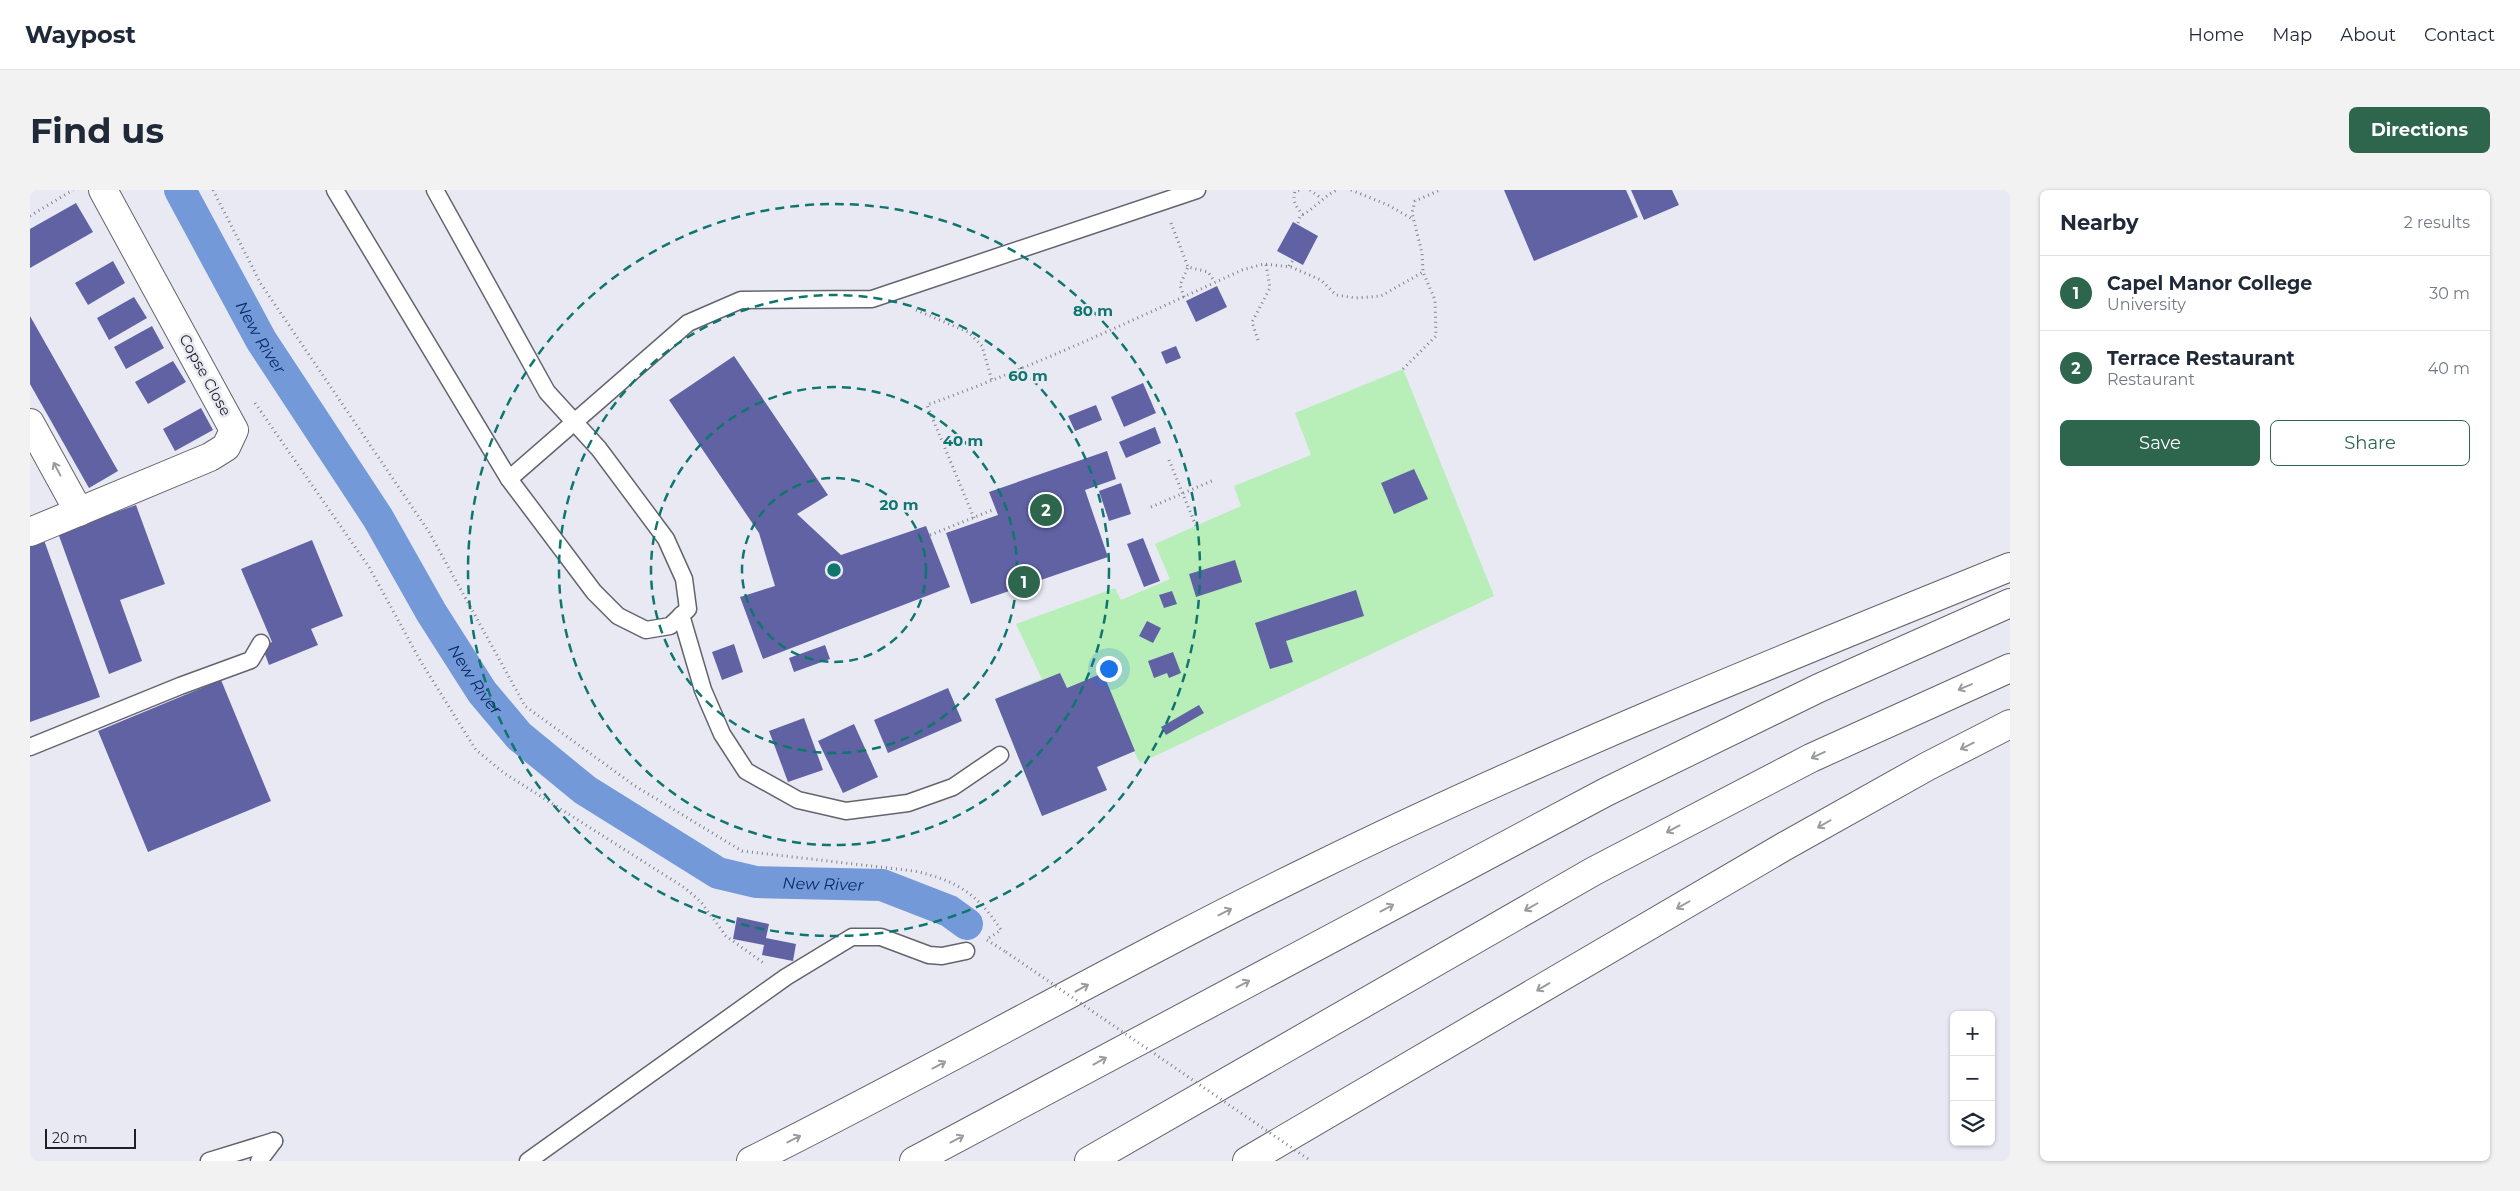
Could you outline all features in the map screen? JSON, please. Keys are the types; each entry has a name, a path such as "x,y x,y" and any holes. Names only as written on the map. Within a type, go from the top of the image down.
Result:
{"main road":[{"name":"Copse Close","path":"30,532 210,457 226,448 234,430 103,190"},
{"path":"30,423 79,512"},
{"path":"751,1161 895,1088 1223,913 1424,815 1766,666 2010,567"},
{"path":"914,1161 1606,792 1819,688 2010,603"},
{"path":"1089,1161 1594,870 1811,758 2010,668"},
{"path":"1247,1161 1777,850 1920,770 2010,724"}],"lane":[{"path":"336,190 508,479 594,592 618,616 646,630 670,626 688,609 684,579 666,539 599,449 547,392 435,190"},
{"path":"508,479 688,323 740,300 872,299 1197,190"},
{"path":"681,615 703,690 727,741 746,771 798,800 846,811 908,803 953,787 1000,756"},
{"path":"30,746 180,686 251,660 261,642"},
{"path":"528,1161 786,977 852,937 881,937 929,954 942,956 966,951"},
{"path":"209,1161 274,1141 259,1161"}],"path":[{"path":"30,216 74,190"},
{"path":"212,190 260,284 430,532 525,706 635,786 742,851 914,871 940,877 971,894 989,912 1001,930 986,939 1311,1161"},
{"path":"1299,190 1295,191 1293,198 1295,205 1304,214"},
{"path":"1310,190 1321,198"},
{"path":"1298,223 1300,216 1317,206 1321,198 1336,190"},
{"path":"1351,190 1388,205 1414,220"},
{"path":"1403,368 1436,336 1435,300 1424,272 1422,253 1412,213 1415,201 1440,190"},
{"path":"1163,202 1188,267 1180,285 1184,297"},
{"path":"1289,267 1294,260"},
{"path":"974,518 927,405 992,381 1093,339 1242,270 1266,264 1289,267 1322,280 1336,295 1356,298 1380,296 1424,272"},
{"path":"1258,340 1252,322 1270,288 1266,264"},
{"path":"1188,267 1208,272 1215,282"},
{"path":"872,299 922,312 968,332 982,346 992,381"},
{"path":"249,394 369,567 421,662 476,750 504,773 685,888 701,902 726,936 786,977"},
{"path":"1169,460 1196,526"},
{"path":"1151,507 1214,480"},
{"path":"930,535 996,509"}],"green space":[{"path":"1403,369 1494,596 1140,763 1134,751 1097,767 1107,790 1042,816 995,699 1042,679 1016,624 1115,588 1121,600 1170,579 1155,544 1241,506 1234,486 1311,455 1295,413"}],"building":[{"path":"1504,190 1626,190 1638,217 1534,261"},
{"path":"1631,190 1672,190 1679,205 1644,220"},
{"path":"76,203 93,232 30,268 30,229"},
{"path":"1293,222 1318,236 1303,265 1277,251"},
{"path":"113,261 125,283 88,305 75,283"},
{"path":"1217,286 1227,307 1196,322 1186,301"},
{"path":"134,297 147,318 109,340 97,318"},
{"path":"30,316 118,471 89,488 30,384"},
{"path":"152,326 164,348 126,369 114,347"},
{"path":"1176,346 1181,358 1166,364 1161,352"},
{"path":"734,356 828,495 797,514 841,555 926,526 950,587 763,659 740,597 775,586 759,533 669,400"},
{"path":"173,361 186,382 148,404 135,382"},
{"path":"1143,383 1156,413 1124,427 1111,397"},
{"path":"1096,405 1102,420 1075,431 1068,416"},
{"path":"201,408 213,430 175,451 163,429"},
{"path":"1155,427 1161,443 1126,458 1119,442"},
{"path":"1107,451 1116,479 1085,490 1108,557 971,604 946,533 998,515 989,492"},
{"path":"1414,469 1428,499 1394,514 1381,483"},
{"path":"1121,483 1131,514 1109,521 1099,491"},
{"path":"136,505 165,584 120,600 142,661 109,674 58,533"},
{"path":"1143,538 1160,581 1144,587 1127,544"},
{"path":"44,540 100,697 30,722 30,545"},
{"path":"312,540 343,616 311,629 318,645 269,665 262,646 272,642 241,569"},
{"path":"1235,560 1242,582 1196,597 1189,574"},
{"path":"1356,590 1364,616 1286,641 1293,662 1270,669 1255,623"},
{"path":"1172,591 1177,604 1164,608 1159,595"},
{"path":"1147,621 1161,628 1153,643 1139,636"},
{"path":"734,644 743,672 722,680 712,652"},
{"path":"825,645 830,659 794,672 789,658"},
{"path":"1173,652 1181,673 1169,678 1167,673 1154,678 1148,661"},
{"path":"1060,673 1067,688 1103,673 1135,751 1097,767 1107,790 1042,816 995,699"},
{"path":"221,680 271,801 148,852 98,731"},
{"path":"948,688 962,721 888,753 874,720"},
{"path":"1199,705 1204,713 1166,735 1161,727"},
{"path":"804,718 823,770 788,782 769,731"},
{"path":"854,724 878,777 843,793 818,741"},
{"path":"737,917 769,924 766,938 796,944 793,961 762,955 764,945 733,939"}],"waterway":[{"name":"New River","path":"180,190 261,340 378,518 431,612 482,692 519,736 585,790 718,873 756,882 882,885 949,911 967,924"}],"place":[{"name":"Terrace Restaurant","path":"1046,510"},
{"name":"Capel Manor College","path":"1024,582"}]}
